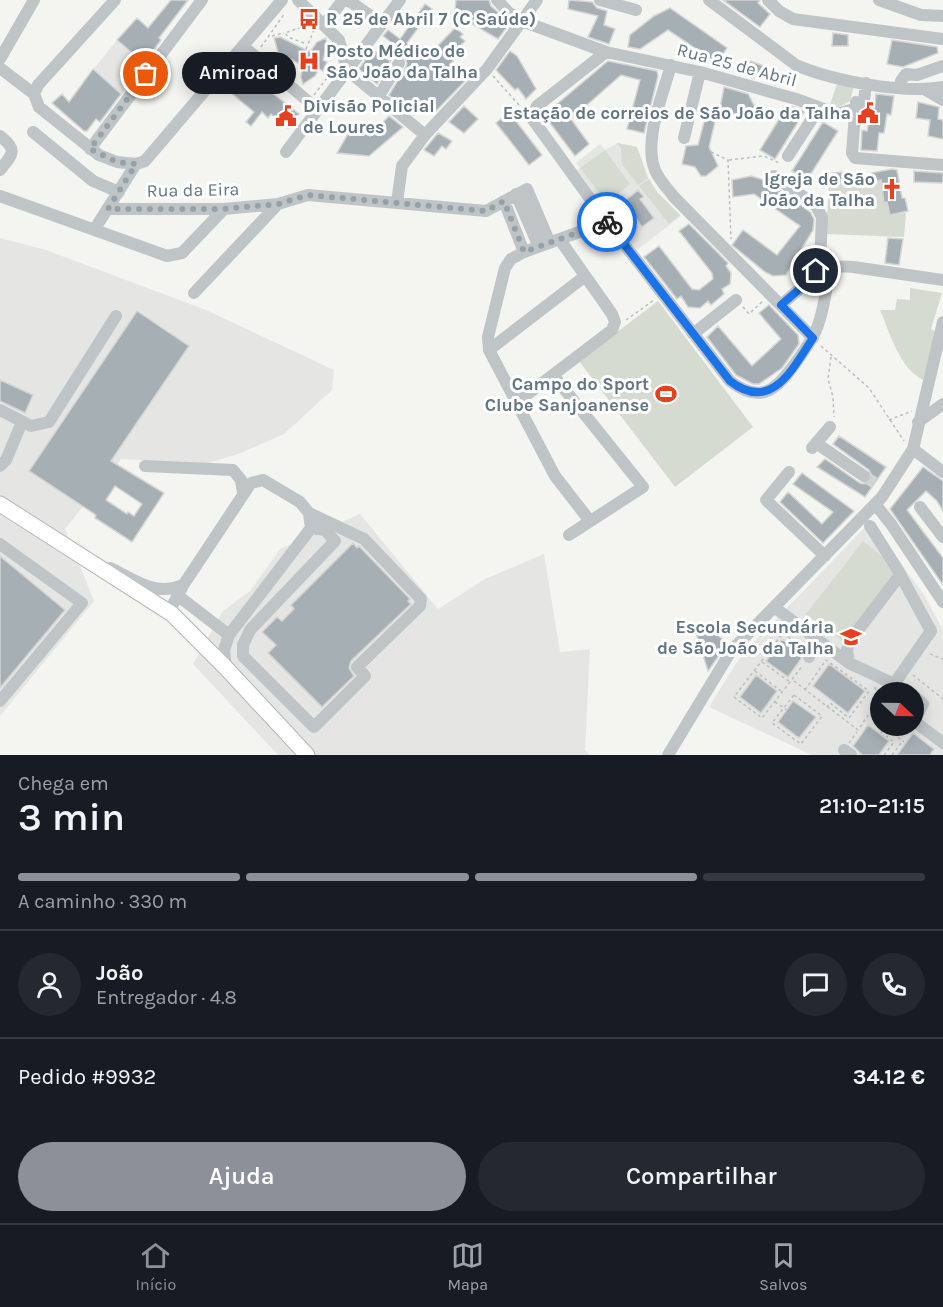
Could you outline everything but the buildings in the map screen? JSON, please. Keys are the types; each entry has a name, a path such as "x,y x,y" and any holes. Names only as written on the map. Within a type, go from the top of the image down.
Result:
{"main road":[{"path":"0,504 172,614 211,652 307,755"}],"street":[{"path":"0,59 34,0"},
{"path":"34,94 38,85 115,0"},
{"path":"90,149 202,0"},
{"path":"298,0 318,25 339,40 347,70 425,135"},
{"path":"318,25 343,0"},
{"path":"348,0 382,24"},
{"path":"286,152 315,107 347,70 400,0"},
{"name":"Rua 25 de Abril","path":"497,0 508,12 522,21 606,52 700,72 796,99 837,114 857,108"},
{"path":"397,202 402,166 425,135 487,69 537,0"},
{"path":"600,0 636,10"},
{"path":"709,0 796,65 821,75 862,83 923,90 943,87"},
{"path":"768,0 779,11 793,19 943,39"},
{"path":"879,0 921,15 941,14 943,16"},
{"path":"0,68 34,94 39,107 90,149 117,162 136,164 145,161 281,6"},
{"path":"244,47 315,107"},
{"path":"606,52 532,111 531,117 662,294 730,381 743,391 758,394 775,388 783,381 813,338 819,324 829,274 833,268 853,267 943,280"},
{"path":"379,96 399,63"},
{"path":"671,65 651,140 655,172 674,197 813,338"},
{"path":"900,87 906,74 917,75 943,66"},
{"path":"684,138 700,72"},
{"path":"917,75 923,90 943,100"},
{"path":"862,83 864,101 857,108 853,155 943,165"},
{"path":"788,156 819,108"},
{"path":"33,132 93,181 119,192"},
{"path":"0,136 11,144 13,150 12,155 0,170"},
{"path":"94,230 136,164"},
{"path":"774,176 816,206 822,217 820,263 811,279 781,305"},
{"name":"Rua da Eira","path":"108,209 224,209 278,204 308,195 486,211 522,192 541,238"},
{"path":"0,196 166,256 182,253 224,209"},
{"path":"504,201 524,252"},
{"path":"194,293 278,204"},
{"path":"590,521 555,476 489,350 488,337 505,268 512,259 524,252 607,222"},
{"path":"516,403 612,330 615,321 560,240"},
{"path":"489,350 584,277"},
{"path":"693,334 736,300"},
{"path":"0,410 32,426 40,426 49,422 116,316"},
{"path":"668,755 731,651 875,504 913,449 943,322"},
{"path":"553,375 643,487 568,536"},
{"path":"918,422 943,404"},
{"path":"0,466 6,460 22,422"},
{"path":"830,427 814,446 886,490"},
{"path":"913,449 943,472"},
{"path":"145,466 233,470 250,473 300,502 309,513 364,539 421,599 420,606 357,667 365,676 314,728 243,656 243,645 250,630 335,541 325,530 311,528"},
{"path":"233,470 241,480 243,493"},
{"path":"789,471 766,500 825,556"},
{"path":"172,614 172,606 180,590 243,493 251,483 263,480"},
{"path":"875,504 943,602"},
{"path":"920,507 943,537"},
{"path":"226,668 225,642 311,528 309,513"},
{"path":"774,608 849,663 894,684 931,631 870,526"},
{"path":"0,544 82,603 0,701"},
{"path":"69,549 150,588 164,591 180,590 229,635"},
{"path":"849,663 847,651 849,642 900,575"},
{"path":"199,641 219,639 229,635"},
{"path":"808,654 814,637"},
{"path":"924,729 943,743"},
{"path":"940,755 943,751"}],"path":[{"path":"259,49 286,14 281,6"},
{"path":"270,37 318,25"},
{"path":"306,49 318,25"},
{"path":"285,33 288,37 304,43"},
{"path":"487,69 519,106 532,111"},
{"path":"315,107 310,100 326,79 332,83"},
{"path":"711,152 728,160 764,156 779,164 788,156"},
{"path":"728,160 732,219 728,251"},
{"path":"612,330 662,294"},
{"path":"749,314 770,294"},
{"path":"813,338 869,388 902,440 913,449"},
{"path":"830,427 834,421 828,379 831,356"},
{"path":"889,420 904,412 921,409"},
{"path":"783,633 808,654 790,683 762,718 734,697 762,661 783,633"},
{"path":"924,650 943,659"},
{"path":"805,690 826,660 869,692 849,718 830,703 827,707"},
{"path":"762,661 790,683"},
{"path":"754,670 783,692"},
{"path":"866,670 872,682"},
{"path":"908,671 943,699"},
{"path":"792,680 858,730 870,715"},
{"path":"794,695 822,716 801,744 772,723 785,709 794,695"},
{"path":"775,701 785,709"},
{"path":"884,755 894,742 887,736"},
{"path":"892,755 903,741 897,736"}],"shaded area":[{"path":"117,40 144,63 122,94 93,70"},
{"path":"837,84 854,86 850,101 837,108 829,107"},
{"path":"617,143 637,147 648,178 638,185 622,164 621,148"},
{"path":"618,143 637,147 648,178 657,192 681,216 637,250 577,170 580,168 576,163 600,144 605,150"},
{"path":"605,150 630,184 607,203 580,168"},
{"path":"649,179 657,192 680,215 669,224 639,186"},
{"path":"881,180 890,214 906,213 904,237 826,234 829,184"},
{"path":"0,238 46,250 206,310 334,370 332,390 284,434 241,453 208,463 121,459 65,529 94,601 0,716"},
{"path":"910,288 942,293 931,329 936,332 923,380 907,367 901,358 880,310 895,310 897,299 910,300"},
{"name":"Campo do Sport Clube Sanjoanense","path":"658,301 753,427 675,487 579,361"},
{"path":"360,514 438,609 485,579 544,554 560,652 590,649 585,750 590,755 278,755 193,664 223,611 250,591 280,549"},
{"name":"Escola Secundária de São João da Talha","path":"870,522 925,596 943,630 943,755 812,755 709,707 735,665 752,644"},
{"path":"863,541 900,570 845,643 806,614"}],"tunnel":[{"path":"864,476 875,483"}],"way so far":[{"path":"146,74 90,149 117,162 136,164 108,209 224,209 278,204 308,195 486,211 504,201 524,252 607,222"}],"place":[{"name":"R 25 de Abril 7 (C Saúde)","path":"309,19"},
{"name":"Posto Médico de São João da Talha","path":"309,61"},
{"name":"Amiroad","path":"146,74"},
{"name":"Estação de correios de São João da Talha","path":"868,113"},
{"name":"Divisão Policial de Loures","path":"286,116"},
{"name":"Igreja de São João da Talha","path":"892,189"},
{"name":"Campo do Sport Clube Sanjoanense","path":"666,394"},
{"name":"Escola Secundária de São João da Talha","path":"851,637"}],"route":[{"path":"607,222 730,381 743,391 758,394 775,388 783,381 813,338 781,305 811,279 816,271"}]}
